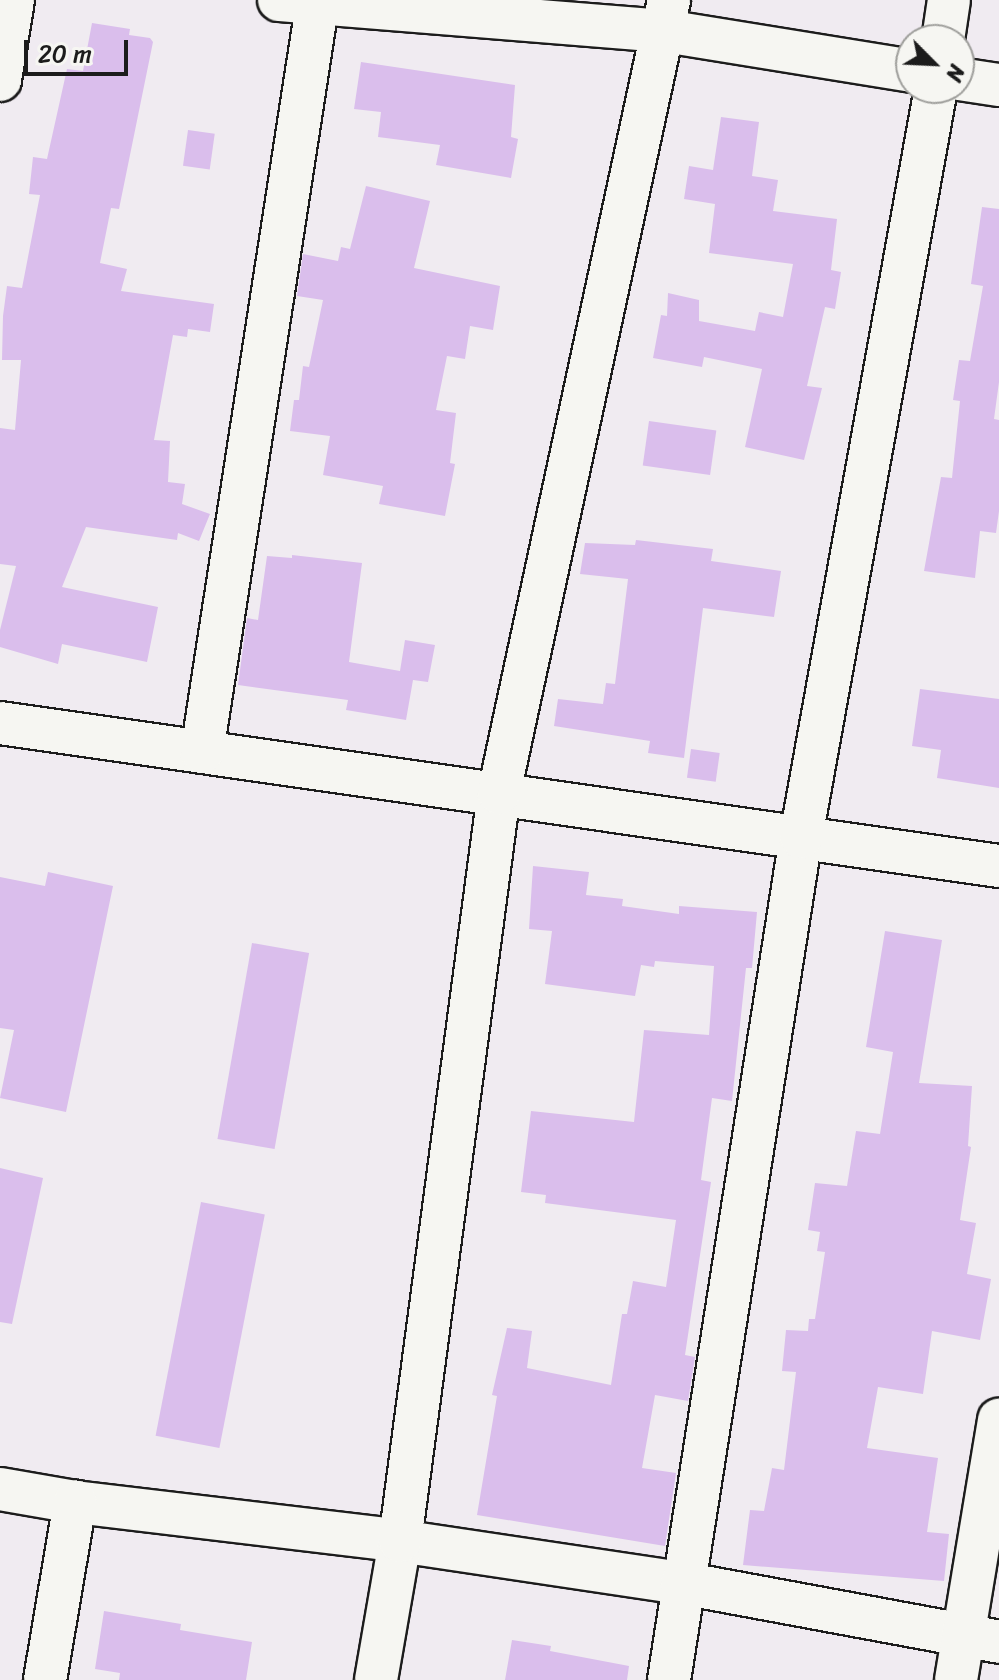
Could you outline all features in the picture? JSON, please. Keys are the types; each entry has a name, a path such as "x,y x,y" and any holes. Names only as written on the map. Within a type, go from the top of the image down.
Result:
{"street":[{"path":"0,80 13,0"},
{"path":"945,24 949,0"},
{"path":"202,752 305,2 667,16 895,67"},
{"path":"376,1680 400,1541 499,793 667,16"},
{"path":"975,81 999,85"},
{"path":"669,1680 801,837 933,104"},
{"path":"0,723 999,866"},
{"path":"956,1680 981,1639 999,1420"},
{"path":"0,1489 75,1502 400,1541 682,1583 981,1639"},
{"path":"45,1680 75,1502"}],"building":[{"path":"92,23 130,29 129,35 150,38 153,42 119,209 111,208 100,263 127,269 121,291 214,304 210,332 188,329 187,337 173,335 154,440 170,441 168,482 185,484 182,504 210,514 199,541 178,533 177,540 86,527 62,587 158,607 147,662 62,644 58,664 0,647 0,630 16,566 0,564 0,428 15,430 21,360 2,360 3,316 7,286 22,288 40,195 29,194 33,157 47,159 67,69 83,71"},
{"path":"361,62 515,85 511,137 518,139 511,178 436,165 440,145 378,137 381,112 354,109"},
{"path":"721,117 759,122 752,176 778,180 773,211 837,219 831,270 841,272 835,309 825,307 807,386 822,388 804,460 745,447 762,369 704,357 702,367 653,358 661,315 667,316 668,293 699,300 699,321 755,331 759,312 783,317 793,264 709,253 715,204 684,199 689,166 713,170"},
{"path":"188,130 215,134 210,169 183,166"},
{"path":"366,186 430,201 414,268 500,286 493,330 470,326 465,359 447,356 436,410 456,413 450,463 455,464 445,516 379,504 383,486 323,475 330,436 290,431 294,400 299,400 303,366 309,367 323,300 297,296 303,254 338,261 341,247 350,249"},
{"path":"982,207 999,209 999,382 994,419 999,420 999,511 996,533 980,531 975,578 924,571 941,477 952,478 960,401 953,400 959,360 970,361 983,286 971,284"},
{"path":"649,421 716,430 710,475 643,466"},
{"path":"636,540 713,549 711,561 781,571 774,617 703,608 684,758 648,753 650,741 554,726 558,699 603,704 606,683 615,684 628,579 580,574 585,543 635,545"},
{"path":"292,555 362,563 349,662 400,671 405,640 435,645 428,682 413,680 406,720 346,710 348,700 238,685 247,618 258,620 267,556 292,558"},
{"path":"920,689 999,699 999,788 937,778 941,750 912,746"},
{"path":"691,749 720,753 716,782 687,778"},
{"path":"533,866 589,872 586,895 623,899 622,906 679,914 679,906 757,912 752,968 746,968 732,1101 712,1098 701,1180 711,1182 685,1355 695,1357 688,1401 655,1395 642,1468 676,1473 665,1546 477,1515 497,1396 492,1395 507,1328 532,1331 527,1368 611,1385 622,1314 627,1314 633,1281 666,1287 676,1220 545,1203 546,1195 521,1192 531,1111 634,1122 644,1030 709,1035 714,966 655,961 654,967 641,965 635,996 545,984 552,931 529,929"},
{"path":"48,872 113,886 66,1112 0,1098 14,1030 0,1028 0,877 45,886"},
{"path":"885,931 942,940 919,1083 972,1086 968,1146 971,1147 960,1220 976,1223 967,1274 991,1279 980,1340 932,1331 923,1394 878,1387 867,1448 938,1458 927,1532 949,1534 944,1581 743,1565 750,1510 764,1511 772,1468 784,1470 796,1372 782,1371 786,1330 808,1331 809,1319 815,1319 825,1252 817,1251 820,1232 808,1230 815,1183 847,1186 856,1131 880,1134 893,1052 866,1047"},
{"path":"252,943 309,953 275,1149 217,1139"},
{"path":"0,1168 43,1178 12,1324 0,1322"},
{"path":"201,1202 265,1214 219,1448 156,1436"},
{"path":"104,1611 181,1624 180,1630 252,1642 246,1680 119,1680 120,1673 95,1669"},
{"path":"512,1640 551,1646 550,1651 629,1666 627,1680 505,1680"}]}
